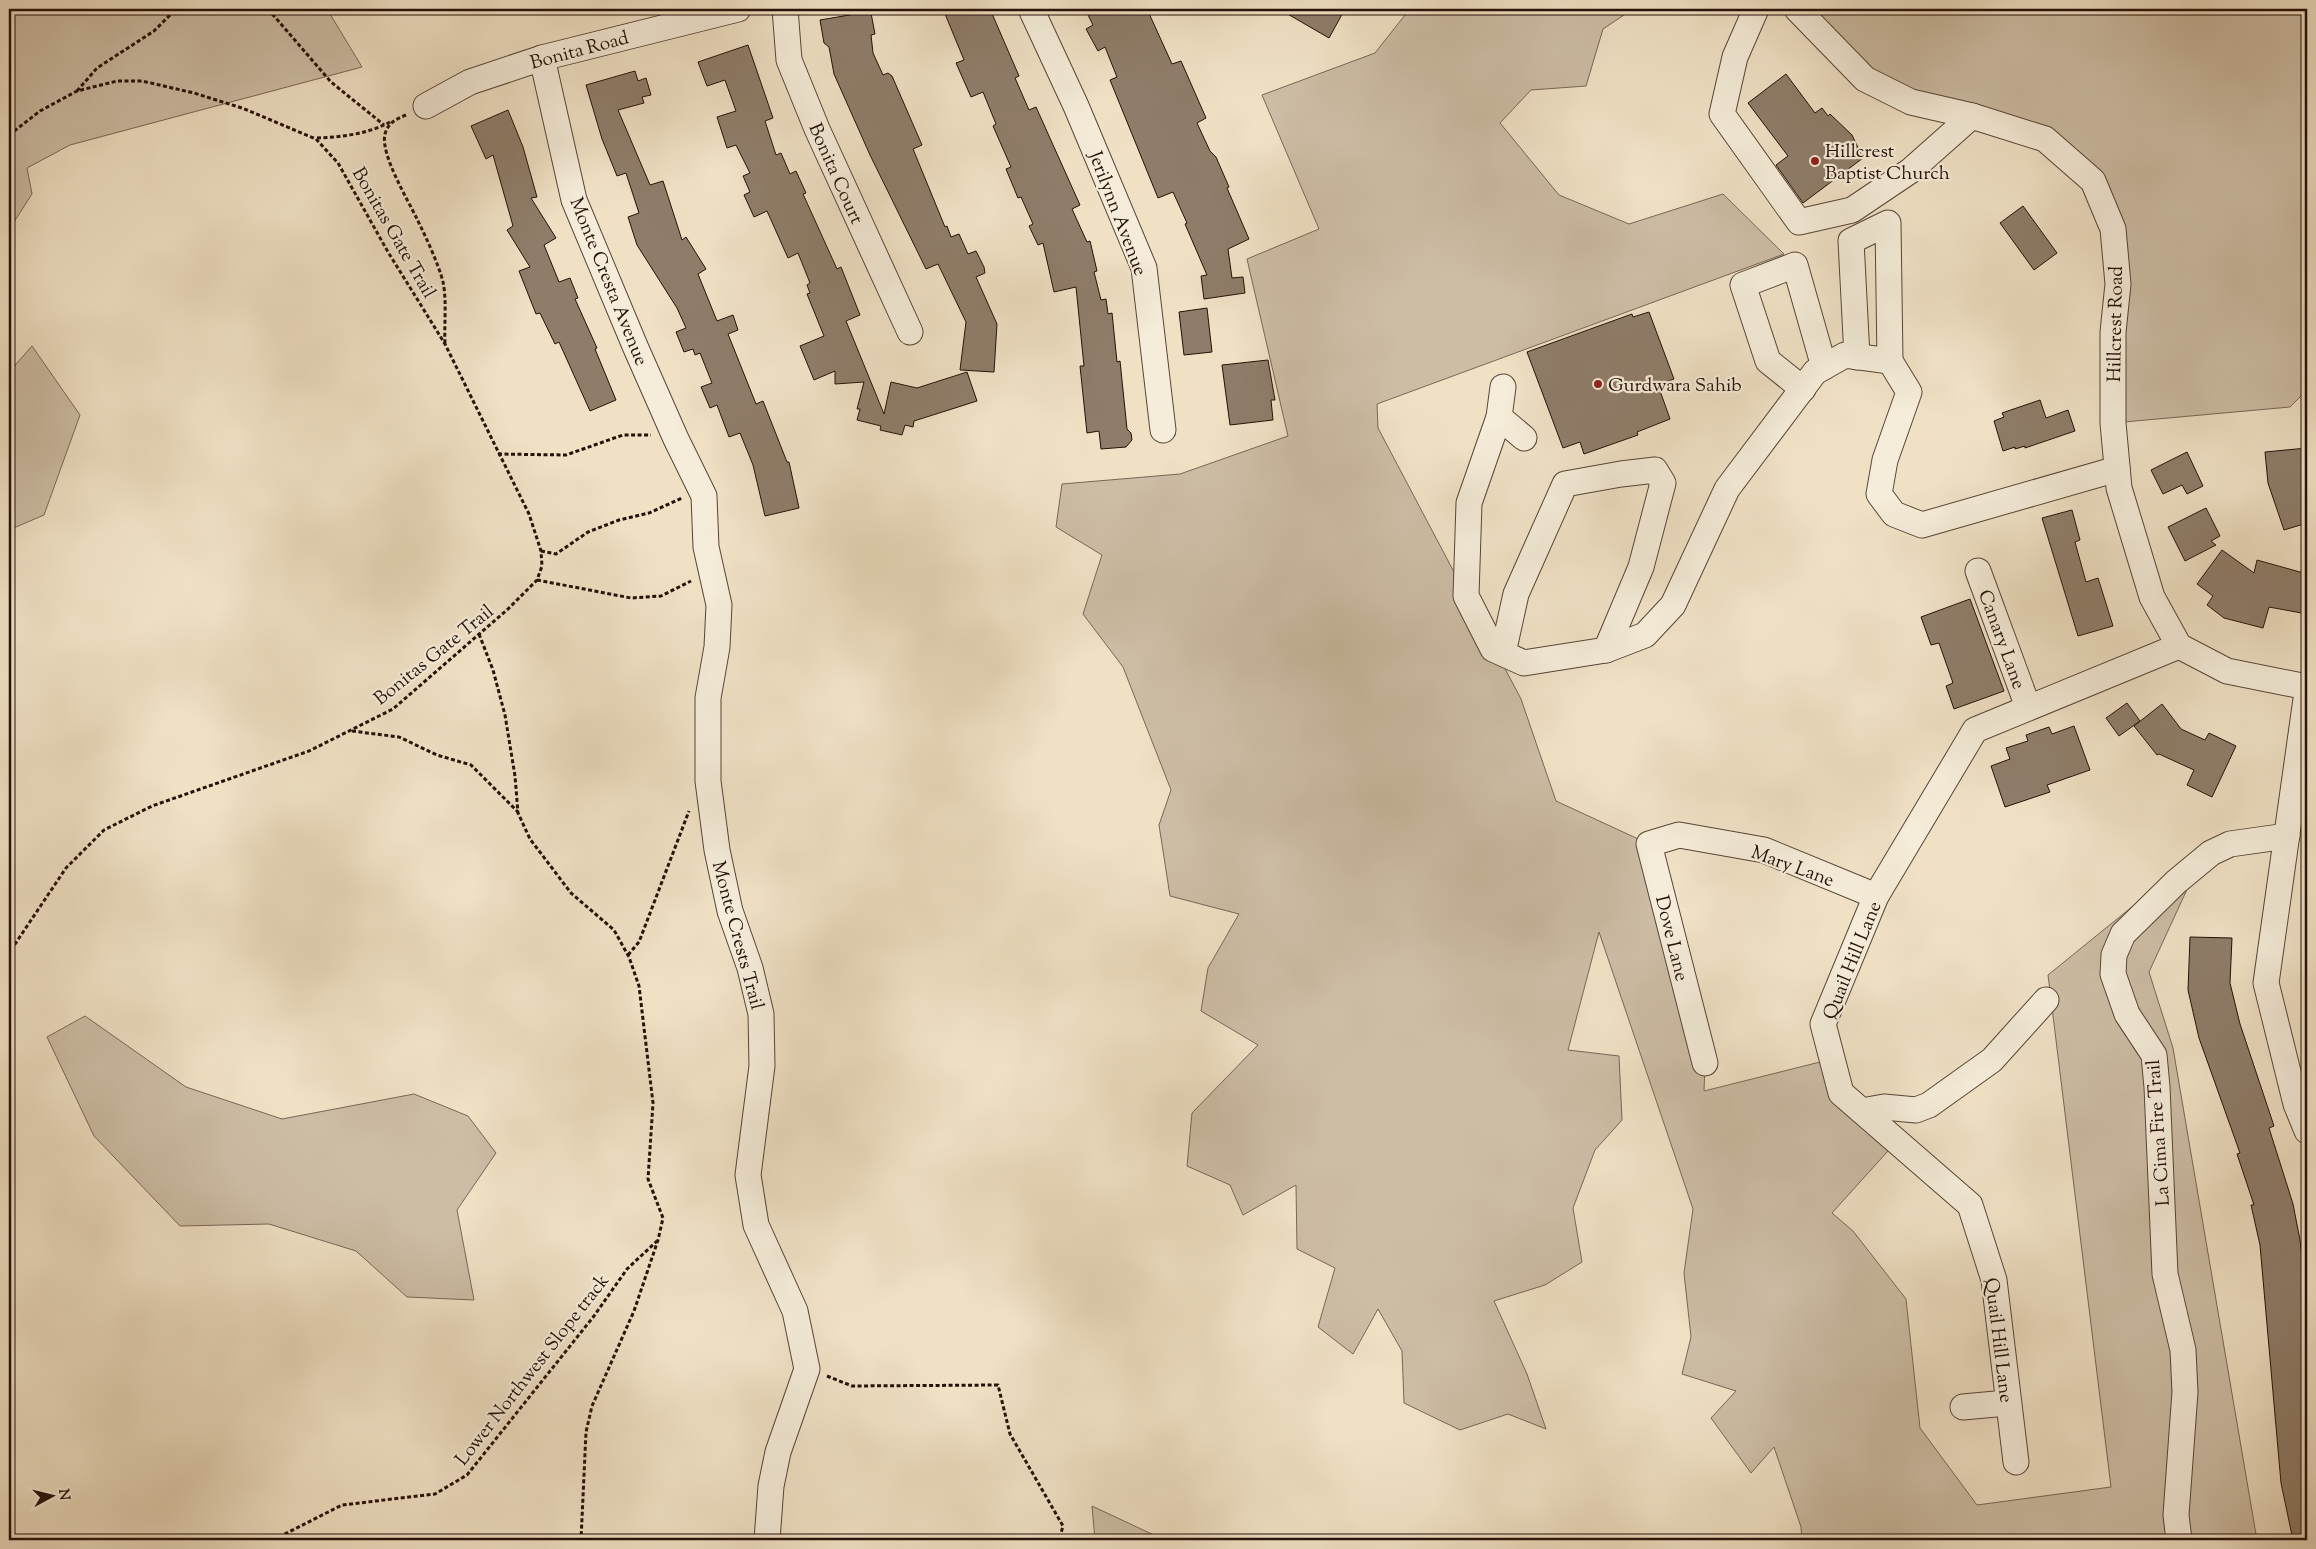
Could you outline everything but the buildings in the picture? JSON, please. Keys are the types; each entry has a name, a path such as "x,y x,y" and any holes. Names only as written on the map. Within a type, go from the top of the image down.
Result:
{"street":[{"name":"Bonita Road","path":"426,106 470,82 542,58 738,9"},
{"name":"Bonita Court","path":"785,9 790,60 817,129 910,332"},
{"name":"Jerilynn Avenue","path":"1031,9 1076,106 1144,268 1163,430"},
{"path":"1756,9 1735,57 1722,114 1799,222 1852,210 1910,171 1972,116"},
{"name":"Hillcrest Road","path":"1797,9 1865,79 1911,102 1972,116 2044,139 2093,181 2113,229 2118,284 2113,332 2113,423 2119,488 2152,597 2179,646"},
{"name":"Monte Cresta Avenue","path":"542,58 574,200 674,434 703,493"},
{"path":"1857,357 1851,242 1888,223 1890,361 1909,392 1885,460 1879,494 1894,514 1922,525 2117,469"},
{"path":"1803,389 1768,361 1743,285 1795,265 1824,367"},
{"path":"1503,387 1499,417 1469,503 1466,596 1493,648 1524,663 1606,650 1645,635 1673,605 1727,489 1816,372 1845,355 1890,361"},
{"path":"1499,417 1524,438"},
{"path":"1503,653 1516,594 1565,484 1655,470 1663,483 1641,567 1606,650"},
{"name":"Monte Crests Trail","path":"703,493 706,547 719,605 717,647 708,698 707,746 709,789 717,850 730,911 750,968 761,1014 762,1066 748,1175 756,1225 795,1311 807,1369"},
{"name":"Canary Lane","path":"1978,571 2028,707"},
{"path":"2179,646 2227,672 2307,686"},
{"name":"Quail Hill Lane","path":"2016,1462 1994,1280 1970,1205 1841,1093 1824,1024 1876,896 1975,730 2179,646"},
{"path":"2307,692 2266,983 2296,1104 2307,1131"},
{"name":"Mary Lane","path":"1679,835 1764,850 1876,896"},
{"name":"Dove Lane","path":"1679,835 1649,844 1705,1063"},
{"name":"La Cima Fire Trail","path":"2179,1540 2176,1515 2185,1392 2183,1350 2165,1274 2154,1055 2127,1014 2113,974 2114,955 2123,934 2176,882 2211,853 2230,844 2287,836"},
{"path":"1862,1111 1884,1107 1916,1110 1929,1105 1992,1060 2046,1000"},
{"path":"767,1540 771,1486 778,1452 807,1369"},
{"path":"1963,1407 2008,1403"}],"path":[{"path":"77,91 97,68 154,31 176,9"},
{"path":"268,9 331,82 384,125"},
{"name":"Bonitas Gate Trail","path":"9,134 40,111 77,91 116,81 142,82 194,92 316,138 342,137 384,125 426,106"},
{"name":"Bonitas Gate Trail","path":"392,121 384,136 386,148 396,179 417,219 443,282 445,344"},
{"name":"Bonitas Gate Trail","path":"9,953 66,868 104,830 152,806 309,751 393,709 508,609 537,580 542,566 541,551 529,514 445,344 388,252 338,163 316,138"},
{"path":"498,454 566,455 622,435 674,434"},
{"path":"541,551 556,554 588,532 619,520 649,513 703,493"},
{"path":"537,580 631,598 661,596 686,585 712,567"},
{"path":"479,634 493,670 505,715 515,776 518,813"},
{"path":"352,730 399,737 437,755 471,765 518,813 530,839 571,893 614,930 628,954 639,986 653,1103 648,1179 663,1218 658,1240 634,1311 592,1406 586,1432 580,1540"},
{"path":"628,954 639,942 693,800 709,789"},
{"name":"Lower Northwest Slope track","path":"274,1540 342,1505 435,1494 467,1475 594,1316 627,1269 658,1240"},
{"path":"807,1369 852,1386 998,1385 1010,1434 1063,1526 1059,1540"}],"shaded area":[{"path":"9,9 327,9 362,67 70,145 27,168 32,194 12,225 9,226"},
{"path":"1405,9 1633,9 1603,29 1586,86 1531,90 1500,123 1559,195 1629,224 1723,194 1784,254 1377,404 1378,428 1521,699 1556,801 1649,844 1705,1063 1704,1091 1832,1059 1841,1093 1897,1141 1832,1213 1853,1231 1906,1299 1920,1428 1977,1505 2111,1487 2048,975 2207,846 2149,972 2173,1048 2257,1540 1802,1540 1801,1527 1774,1447 1751,1473 1711,1418 1736,1391 1682,1374 1691,1337 1684,1273 1693,1209 1599,932 1568,1050 1619,1056 1622,1120 1595,1150 1573,1208 1582,1262 1545,1285 1494,1301 1527,1374 1546,1429 1508,1414 1460,1430 1404,1403 1402,1351 1378,1309 1353,1354 1318,1327 1335,1268 1297,1249 1296,1185 1243,1215 1230,1185 1187,1166 1192,1113 1258,1045 1201,1011 1208,968 1239,914 1170,896 1159,825 1171,790 1123,667 1083,614 1102,555 1056,527 1062,484 1180,474 1288,436 1247,259 1319,229 1262,95 1375,53 1405,15"},
{"path":"1797,9 2307,9 2307,390 2290,407 2113,423 2118,284 2093,181 2044,139 1911,102"},
{"path":"32,346 80,415 44,515 9,530 9,372"},
{"path":"85,1016 186,1087 282,1119 414,1094 468,1116 496,1153 457,1210 474,1300 407,1297 356,1251 269,1224 180,1226 94,1136 47,1037"},
{"path":"1092,1506 1156,1536 1161,1540 1095,1540"}],"place":[{"name":"Hillcrest Baptist Church","path":"1815,161"},
{"name":"Gurdwara Sahib","path":"1598,384"}]}
